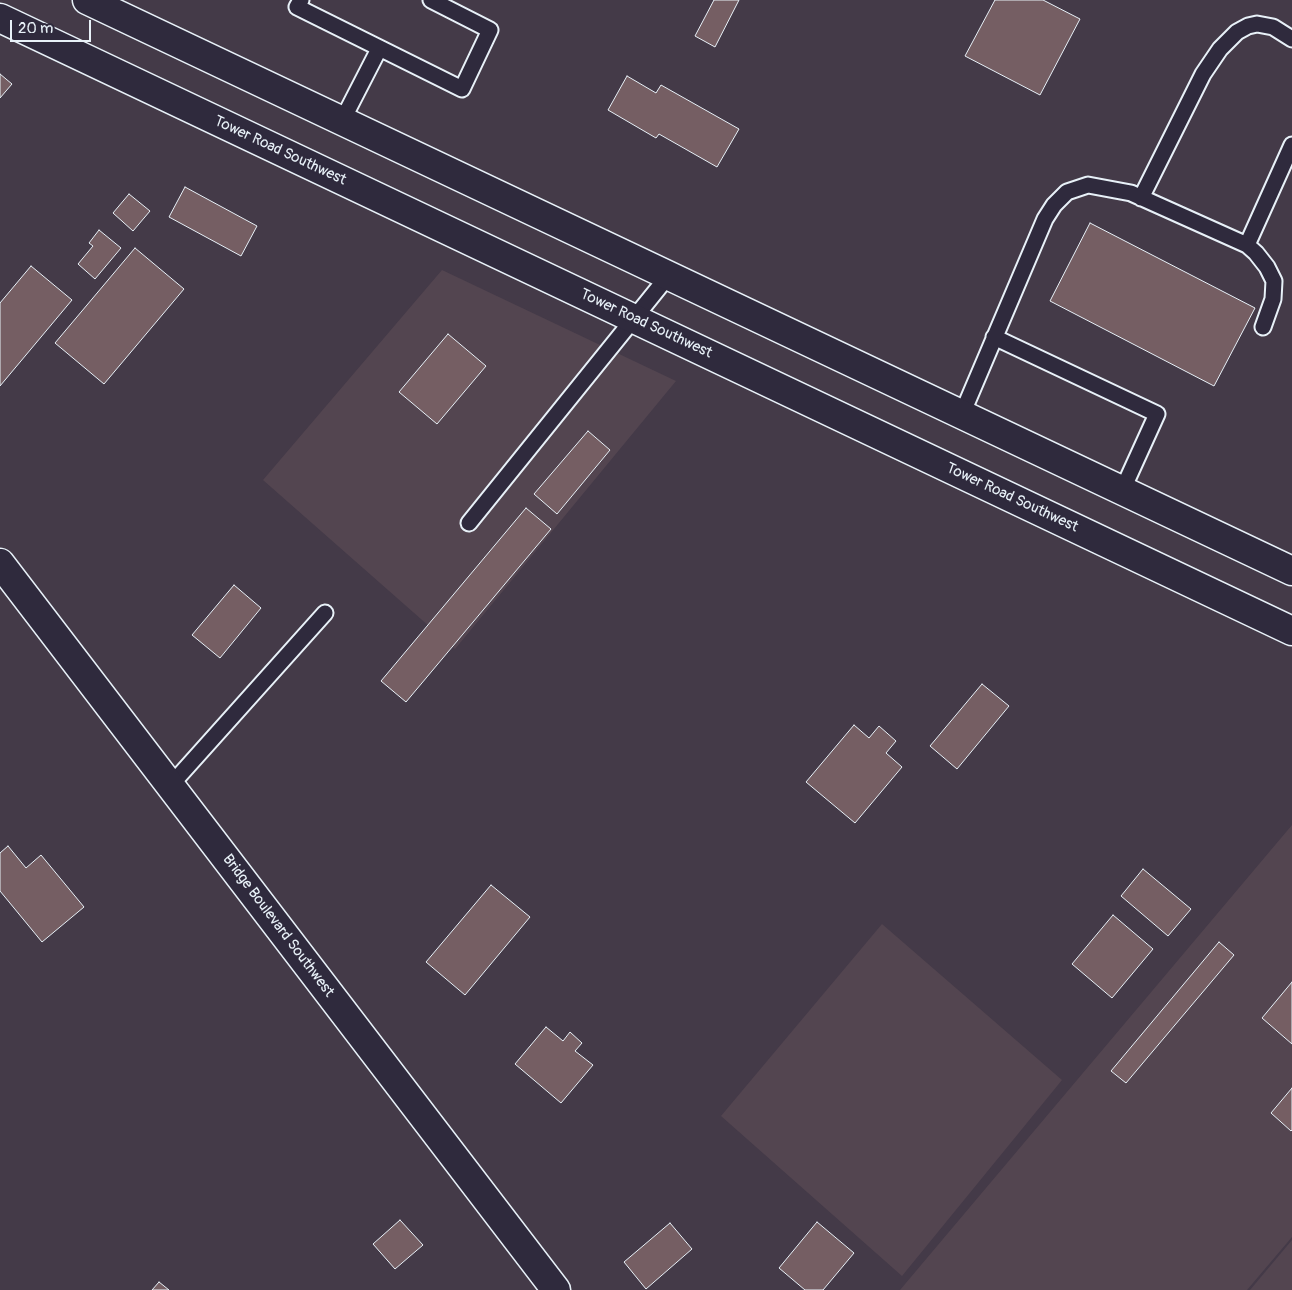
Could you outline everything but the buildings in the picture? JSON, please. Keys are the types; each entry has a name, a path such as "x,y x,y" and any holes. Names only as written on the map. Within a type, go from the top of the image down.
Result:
{"main road":[{"path":"87,0 1292,571"},
{"name":"Tower Road Southwest","path":"0,18 1292,632"},
{"name":"Bridge Boulevard Southwest","path":"0,563 556,1290"}],"lane":[{"path":"300,0 297,7 462,89 490,30 431,0"},
{"path":"1142,198 1203,74 1220,49 1237,32 1257,24 1273,27 1292,39"},
{"path":"342,121 379,49"},
{"path":"1247,245 1292,145"},
{"path":"962,414 1045,219 1054,205 1067,192 1088,185 1131,193 1247,245 1268,267 1274,281 1273,299 1263,327"},
{"path":"469,523 669,276"},
{"path":"994,337 1156,414 1122,491"},
{"path":"170,786 325,613"}],"shaded area":[{"path":"442,270 676,381 455,649 263,480"},
{"path":"1292,825 1292,1237 1247,1290 900,1290"},
{"path":"882,924 1062,1080 902,1276 721,1116"},
{"path":"1292,1240 1292,1290 1250,1290"}]}
